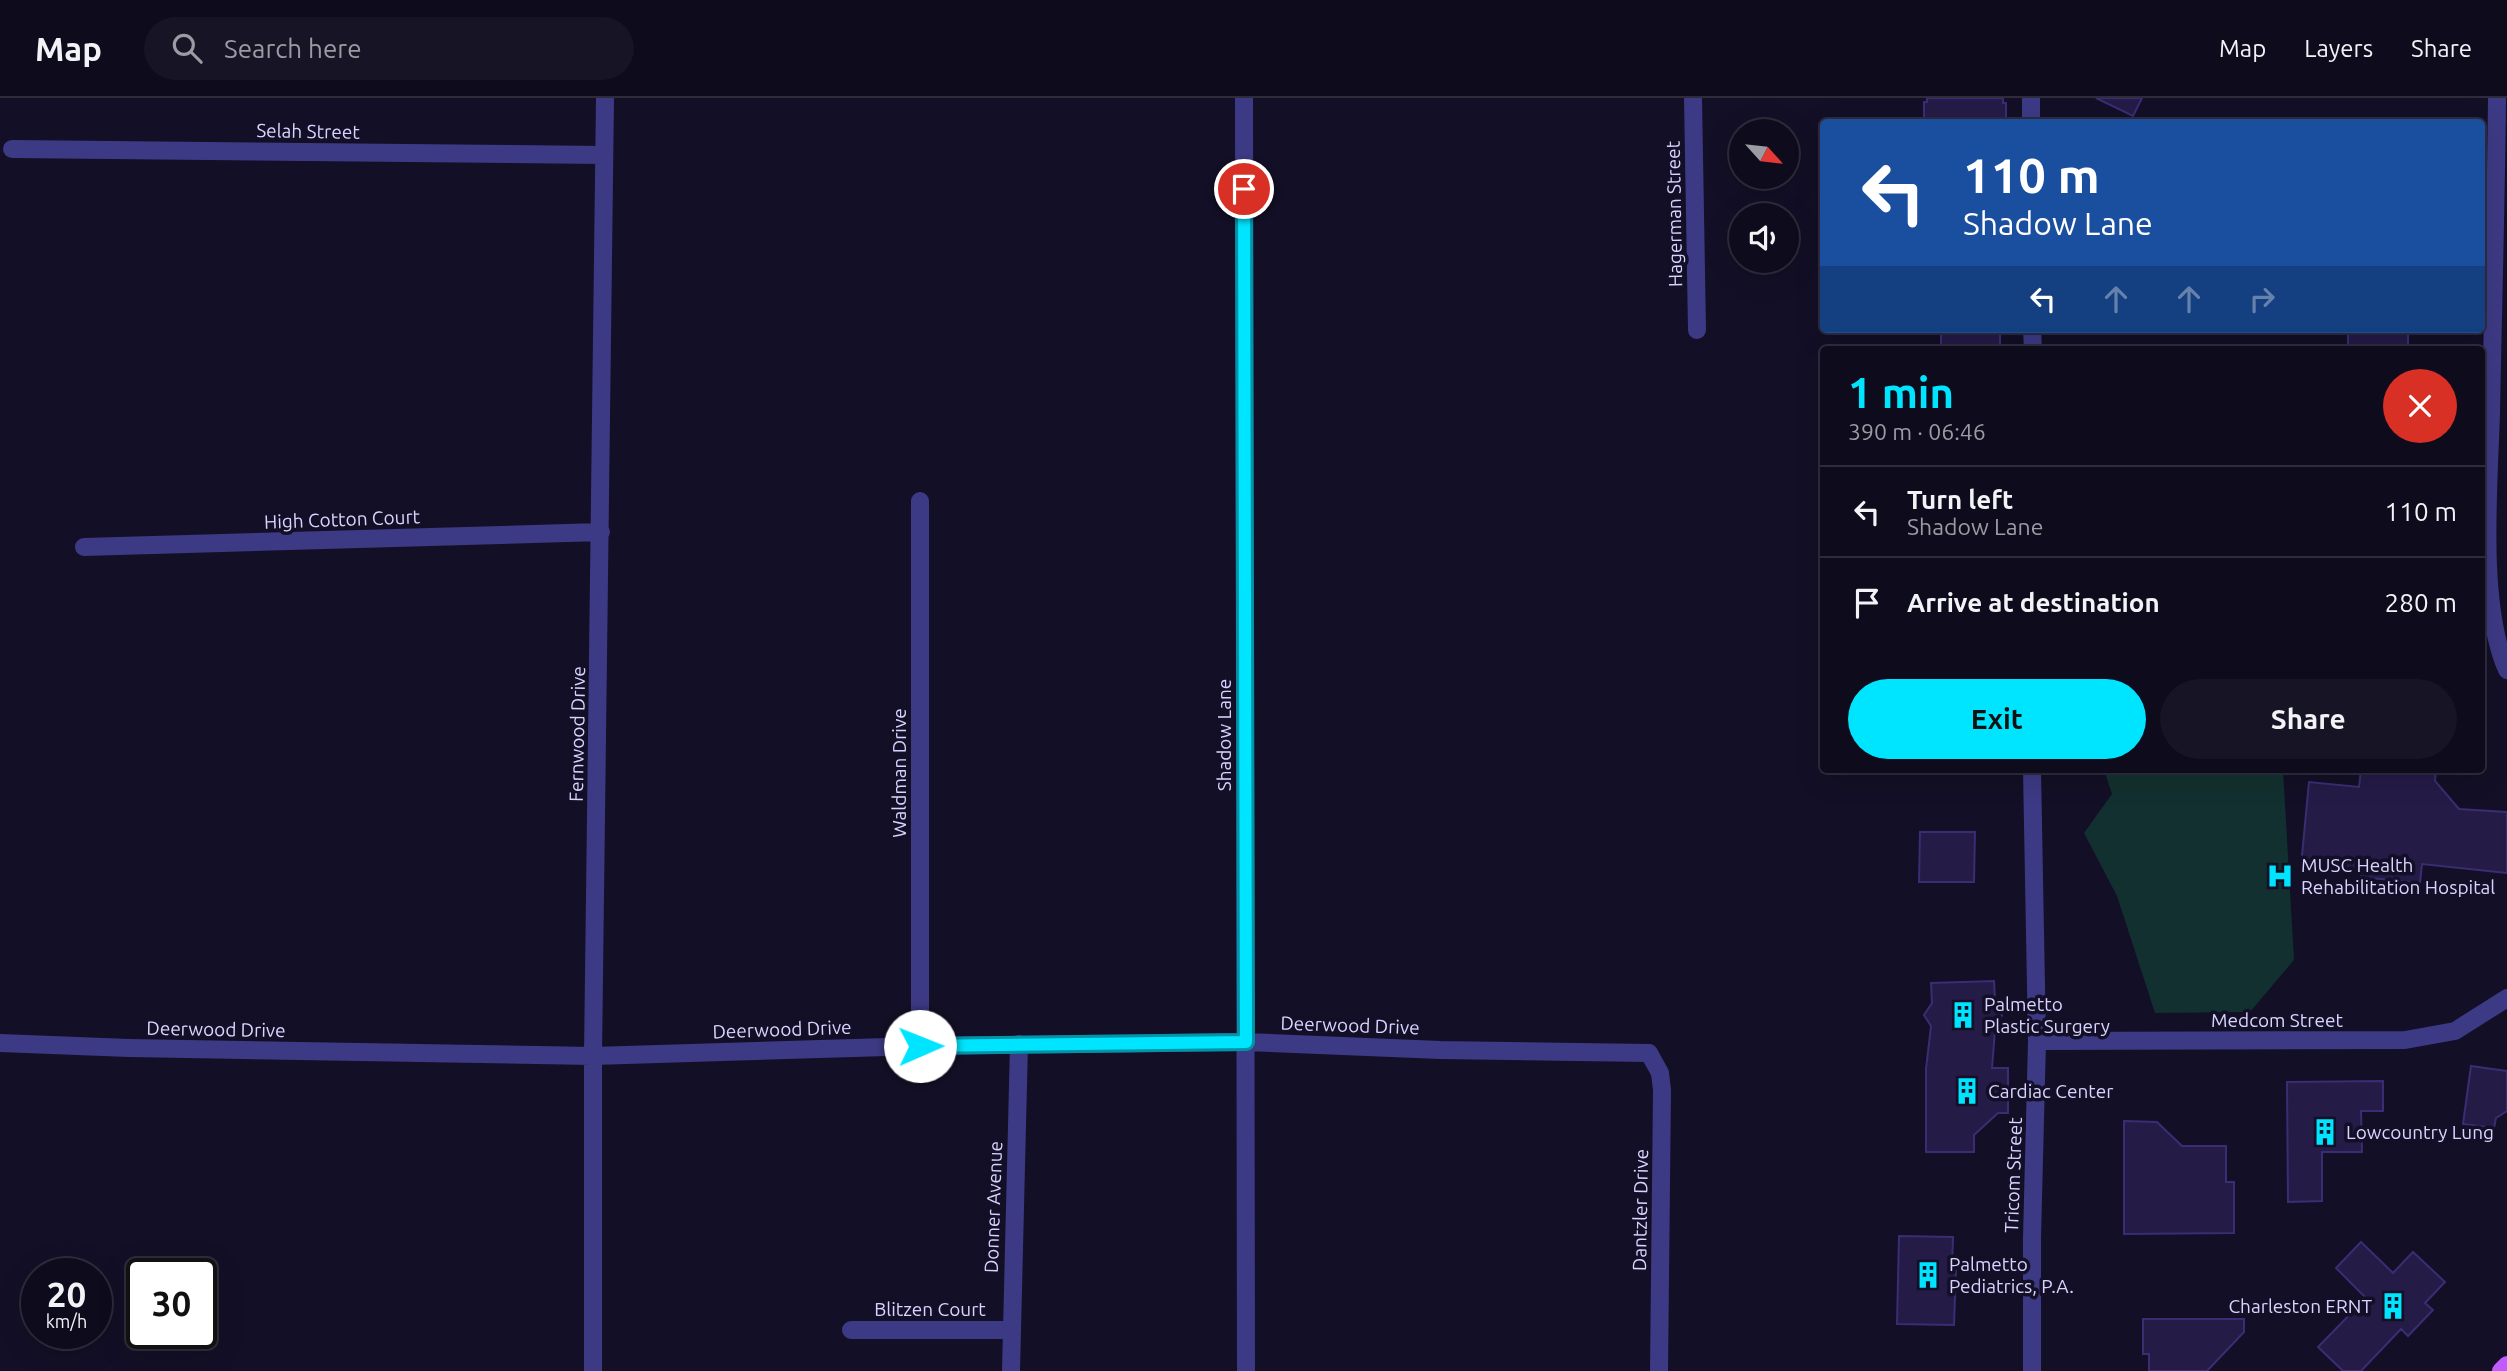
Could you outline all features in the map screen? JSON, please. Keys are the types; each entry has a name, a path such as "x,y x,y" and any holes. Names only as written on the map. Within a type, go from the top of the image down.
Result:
{"main road":[{"path":"2501,1371 2507,1365"}],"street":[{"name":"Fernwood Drive","path":"593,1371 593,1056 605,98"},
{"name":"Shadow Lane","path":"1244,98 1245,1371"},
{"name":"Hagerman Street","path":"1693,98 1697,330"},
{"path":"2031,98 2031,119"},
{"path":"2497,98 2490,592 2494,631 2507,670"},
{"name":"Selah Street","path":"12,149 604,155"},
{"name":"Waldman Drive","path":"920,501 920,1046"},
{"name":"High Cotton Court","path":"84,547 601,532"},
{"name":"Tricom Street","path":"2032,773 2037,1041 2032,1371"},
{"name":"Medcom Street","path":"2037,1041 2404,1040 2455,1031 2507,998"},
{"name":"Deerwood Drive","path":"0,1043 129,1048 593,1056 920,1046 1246,1042 1440,1050 1649,1053"},
{"name":"Donner Avenue","path":"1011,1371 1019,1044"},
{"name":"Dantzler Drive","path":"1649,1053 1660,1073 1662,1090 1660,1371"},
{"name":"Blitzen Court","path":"851,1330 1010,1330"}],"green space":[{"path":"2105,773 2283,773 2294,960 2250,1012 2155,1013 2117,896 2084,833 2112,794"}],"building":[{"path":"1927,98 2003,98 2003,103 2006,103 2006,119 1924,119 1924,102 1927,102"},
{"path":"2096,98 2142,98 2133,116"},
{"path":"1941,333 2000,333 2000,346 1941,346"},
{"path":"2348,333 2408,333 2408,346 2348,346"},
{"path":"2361,773 2436,773 2435,781 2459,809 2507,812 2507,873 2422,864 2420,883 2361,877 2361,872 2301,866 2309,782 2359,787"},
{"path":"1920,832 1975,832 1974,882 1919,882"},
{"path":"1994,981 1995,1000 2002,1015 1995,1030 1992,1068 2008,1068 2008,1113 1998,1113 1974,1135 1974,1152 1926,1152 1926,1069 1931,1026 1924,1015 1932,1003 1931,983"},
{"path":"2471,1066 2507,1071 2507,1111 2496,1118 2494,1128 2463,1124"},
{"name":"Lowcountry Lung","path":"2383,1081 2383,1111 2361,1111 2362,1152 2322,1152 2322,1201 2288,1202 2287,1082"},
{"path":"2124,1121 2157,1122 2182,1146 2226,1146 2226,1182 2234,1182 2234,1233 2124,1234"},
{"name":"Palmetto Pediatrics, P.A.","path":"1899,1236 1953,1237 1952,1268 1956,1268 1954,1325 1897,1324"},
{"name":"Charleston ERNT","path":"2361,1242 2393,1273 2413,1252 2445,1282 2425,1303 2433,1310 2408,1336 2401,1329 2361,1371 2343,1371 2318,1347 2366,1298 2336,1268"},
{"path":"2143,1319 2244,1319 2244,1332 2207,1371 2149,1371 2149,1354 2143,1354"}],"place":[{"name":"MUSC Health Rehabilitation Hospital","path":"2280,876"},
{"name":"Palmetto Plastic Surgery","path":"1963,1015"},
{"name":"Cardiac Center","path":"1967,1091"},
{"name":"Lowcountry Lung","path":"2325,1132"},
{"name":"Palmetto Pediatrics, P.A.","path":"1928,1275"},
{"name":"Charleston ERNT","path":"2393,1306"}],"route":[{"path":"920,1046 1246,1042 1244,189"}]}
